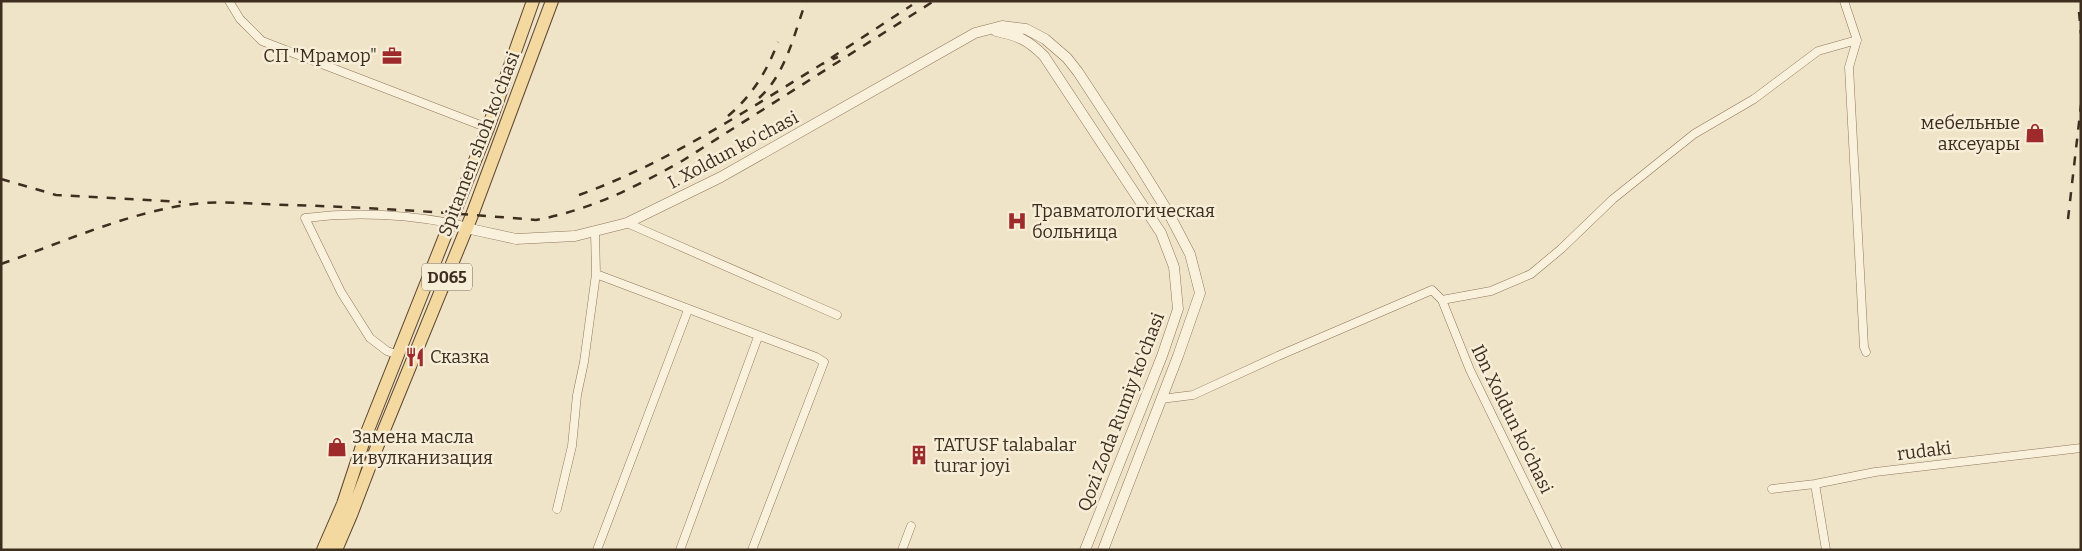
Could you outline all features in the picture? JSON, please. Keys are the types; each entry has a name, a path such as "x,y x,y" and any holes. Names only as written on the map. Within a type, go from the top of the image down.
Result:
{"main road":[{"name":"Spitamen shoh ko'chasi","path":"322,550 344,504 364,440 488,128 533,1"},
{"name":"Spitamen shoh ko'chasi","path":"336,550 352,515 377,447 466,228 552,1"}],"street":[{"path":"229,1 240,19 262,41 488,128"},
{"path":"1844,1 1857,40 1849,67 1864,347 1866,352"},
{"name":"I. Xoldun ko'chasi","path":"450,223 516,239 575,236 627,223 721,177 975,33 1002,26 1015,27"},
{"name":"Qozi Zoda Rumiy ko'chasi","path":"1015,27 1036,33 1045,39 1067,58 1078,72 1140,165 1190,254 1200,293 1103,550"},
{"name":"Qozi Zoda Rumiy ko'chasi","path":"987,30 1030,42 1044,56 1161,233 1174,267 1178,309 1162,356 1085,550"},
{"path":"1161,399 1192,395 1426,292 1432,290 1442,300 1491,291 1531,274 1561,250 1613,199 1694,134 1754,99 1818,51 1857,40"},
{"path":"399,354 387,350 370,338 342,292 305,218 340,213 420,217 450,223"},
{"path":"627,223 837,315"},
{"path":"557,509 572,446 596,274 595,232"},
{"path":"596,274 824,362 752,550"},
{"name":"Ibn Xoldun ko'chasi","path":"1442,300 1470,370 1558,550"},
{"path":"598,550 688,310"},
{"path":"680,550 758,337"},
{"name":"rudaki","path":"1772,489 1815,484 1876,472 2081,448"},
{"path":"1815,484 1826,550"},
{"path":"902,550 911,526"}],"railway":[{"path":"759,98 783,65 806,1"},
{"path":"1,264 138,215 185,205 236,203 349,207 536,220 556,216 611,197 682,161 934,1"},
{"path":"831,58 912,5"},
{"path":"2079,12 2081,34"},
{"path":"728,116 758,82 778,42"},
{"path":"579,195 643,168 674,152 704,136 822,64 838,57"},
{"path":"2068,219 2081,105"},
{"path":"1,179 56,195 181,202"}],"place":[{"name":"СП \"Мрамор\"","path":"392,56"},
{"name":"мебельные аксеуары","path":"2035,133"},
{"name":"Травматологическая больница","path":"1017,221"},
{"name":"Сказка","path":"415,357"},
{"name":"Замена масла и вулканизация","path":"337,447"},
{"name":"TATUSF talabalar turar joyi","path":"919,455"}]}
